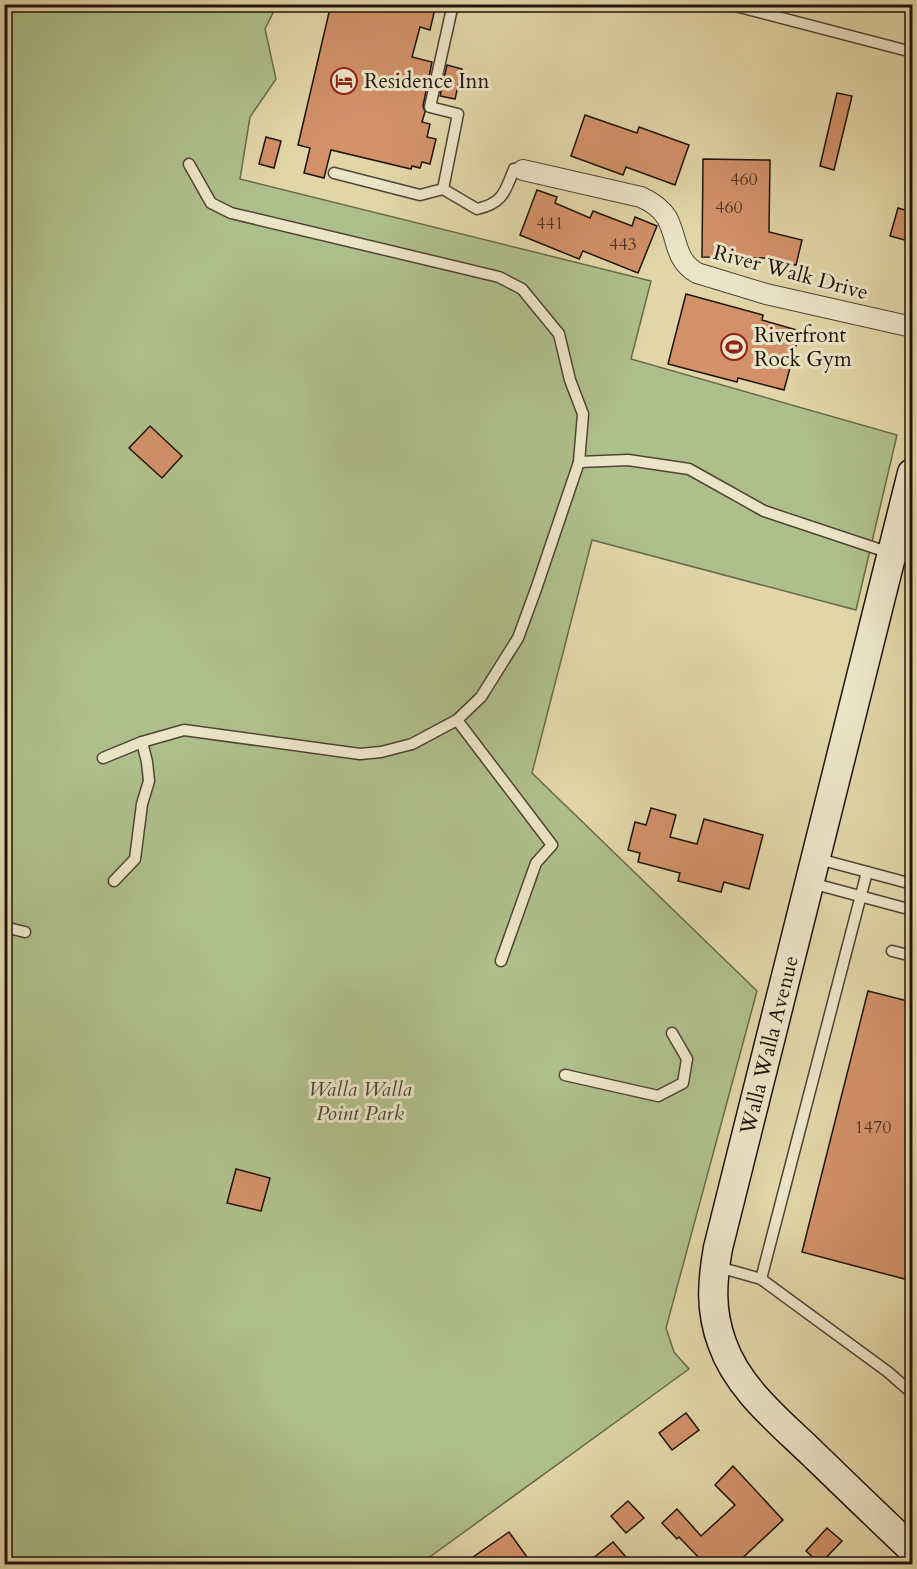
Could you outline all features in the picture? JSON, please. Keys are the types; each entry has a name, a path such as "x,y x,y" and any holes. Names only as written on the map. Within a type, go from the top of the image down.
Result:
{"street":[{"name":"River Walk Drive","path":"523,170 641,197 652,202 668,219 684,263 697,273 766,294 912,327"},
{"name":"Walla Walla Avenue","path":"912,473 903,556 812,871 718,1248 713,1292 717,1328 728,1358 745,1385 912,1550"}],"lane":[{"path":"443,189 458,114 430,107 453,4"},
{"path":"728,4 912,52"},
{"path":"103,758 142,742 184,730 360,754 381,752 412,744 457,720 481,697 518,638 579,462 583,414 570,380 559,334 522,290 499,277 231,213 211,203 189,164"},
{"path":"334,173 420,195 443,189 477,209 490,206 505,194 514,169 523,170"},
{"path":"579,462 628,460 689,469 764,511 903,556"},
{"path":"457,720 552,845 536,863 501,961"},
{"path":"114,881 135,859 142,804 149,781 142,742"},
{"path":"812,871 867,872 912,884"},
{"path":"812,871 861,896 912,910"},
{"path":"761,1279 867,872"},
{"path":"4,927 25,932"},
{"path":"892,951 912,956"},
{"path":"565,1075 658,1095 683,1083 687,1059 672,1033"},
{"path":"715,1266 761,1279 888,1372 912,1393"}],"green space":[{"name":"Walla Walla Point Park","path":"5,5 277,5 265,29 276,79 250,117 240,179 651,281 631,359 897,435 856,610 592,540 532,773 757,991 666,1328 674,1352 689,1369 420,1564 5,1564"}],"building":[{"name":"Residence Inn","path":"331,4 436,4 430,30 420,27 412,57 432,62 422,122 430,124 427,137 436,139 430,164 422,162 420,168 412,166 411,169 331,150 324,178 304,173 310,148 298,145"},
{"path":"447,65 462,69 455,99 440,96"},
{"path":"837,93 852,96 834,170 820,166"},
{"path":"585,115 637,133 639,127 689,145 675,185 626,167 623,175 571,156"},
{"path":"266,137 281,141 274,168 259,164"},
{"path":"703,159 770,160 769,232 802,240 796,265 767,258 702,257"},
{"path":"537,190 557,197 555,203 590,218 593,211 632,226 635,217 657,226 638,273 583,251 579,259 520,235"},
{"path":"898,208 912,212 912,242 890,236"},
{"name":"Riverfront Rock Gym","path":"686,294 763,315 762,320 800,331 784,390 738,378 737,382 668,364"},
{"path":"150,426 182,456 162,478 129,448"},
{"path":"651,808 676,815 670,837 697,844 704,819 763,835 749,889 724,882 721,892 678,881 680,873 638,862 640,853 628,850 635,822 646,825"},
{"path":"868,991 912,1002 912,1281 802,1252"},
{"path":"236,1169 270,1178 261,1211 227,1203"},
{"path":"686,1413 699,1430 672,1450 659,1433"},
{"path":"733,1466 783,1520 736,1564 705,1564 662,1523 677,1509 701,1536 735,1505 715,1485"},
{"path":"628,1501 644,1518 626,1533 611,1516"},
{"path":"827,1528 842,1541 820,1564 806,1551"},
{"path":"509,1532 532,1564 463,1564"},
{"path":"613,1542 632,1564 586,1564"}],"place":[{"name":"Residence Inn","path":"344,81"},
{"name":"Riverfront Rock Gym","path":"734,347"}]}
